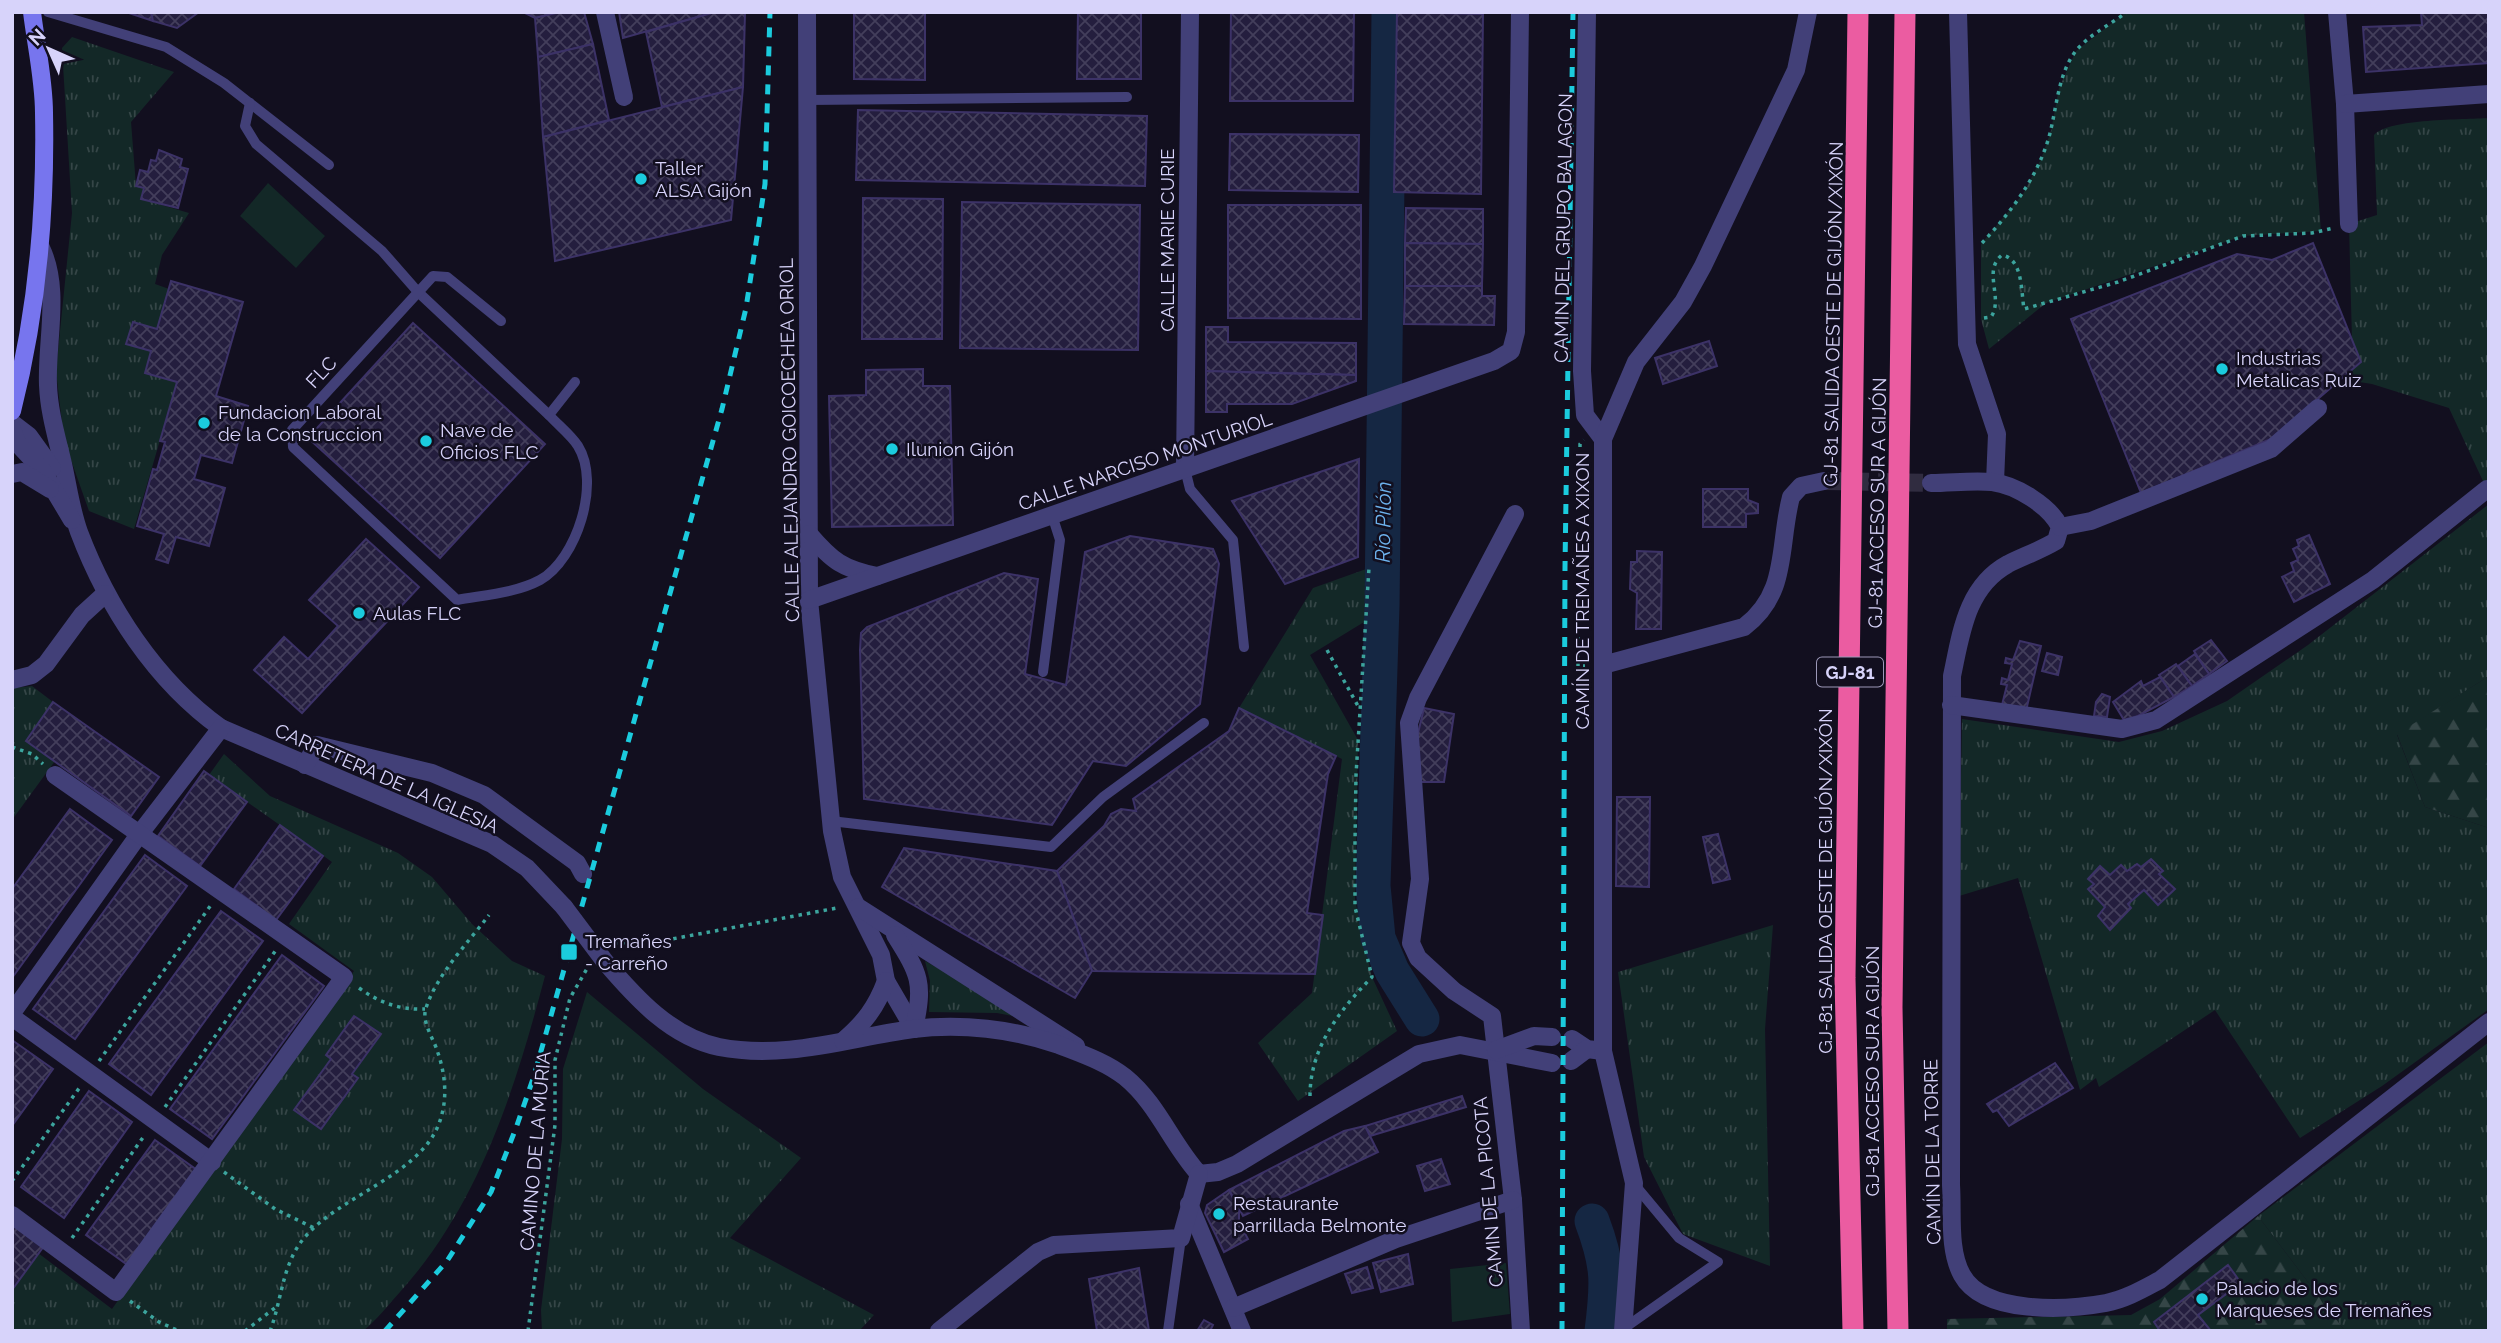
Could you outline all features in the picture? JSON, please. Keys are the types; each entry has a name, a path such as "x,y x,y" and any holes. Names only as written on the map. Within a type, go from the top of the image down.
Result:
{"highway":[{"name":"GJ-81 SALIDA OESTE DE GIJÓN/XIXÓN","path":"1853,1331 1845,978 1859,95 1858,12"},
{"name":"GJ-81 ACCESO SUR A GIJÓN","path":"1898,1331 1892,1007 1906,110 1905,12"}],"street":[{"path":"12,411 33,323 41,248 44,111 32,12"},
{"path":"605,12 624,97"},
{"name":"CALLE ALEJANDRO GOICOECHEA ORIOL","path":"807,12 808,600 831,821 842,877 881,955 886,981 914,1029"},
{"name":"CALLE MARIE CURIE","path":"1185,469 1190,12"},
{"name":"CALLE NARCISO MONTURIOL","path":"808,600 1494,361 1511,351 1516,332 1520,12"},
{"name":"CAMIN DEL GRUPO BALAGON","path":"1587,12 1582,371 1585,415 1603,439"},
{"name":"CAMÍN DE TREMAÑES A XIXON","path":"1623,1330 1634,1183 1587,1046 1602,665 1603,439 1636,362 1683,302 1703,265 1796,70 1808,12"},
{"path":"1958,12 1967,344 1997,434 1995,482"},
{"path":"2337,12 2345,104 2349,224"},
{"path":"2345,104 2489,94"},
{"name":"CARRETERA DE LA IGLESIA","path":"41,248 49,264 51,281 47,358 49,405 78,529 105,594 157,667 196,710 222,728 492,844 527,868 564,907 634,996 659,1017 688,1035 717,1046 762,1051 802,1050 914,1029 950,1026 982,1028 1035,1037 1093,1058 1124,1076 1151,1101 1199,1174"},
{"path":"1931,482 1995,482 2041,505 2055,517 2060,527 2091,521 2271,449 2318,408"},
{"name":"CARRETERA DE LA IGLESIA","path":"12,423 30,436 72,501"},
{"name":"CARRETERA DE LA IGLESIA","path":"12,429 17,443 42,470 78,529"},
{"name":"CARRETERA DE LA IGLESIA","path":"12,474 22,472 52,490"},
{"path":"1602,665 1744,627 1762,613 1773,592 1791,498 1801,486 1824,481"},
{"path":"1951,705 2122,729 2157,720 2373,580 2487,489"},
{"name":"CAMIN DE LA PICOTA","path":"1515,514 1418,698 1409,723 1420,879 1411,943 1418,958 1454,991 1492,1016 1513,1200 1521,1331"},
{"name":"CAMÍN DE LA TORRE","path":"2060,527 2056,541 2006,566 1982,585 1964,617 1952,676 1954,1249 1961,1273 1979,1295 2011,1304 2061,1307 2108,1303 2136,1293 2160,1280 2489,1022"},
{"path":"809,534 827,555 847,570 877,576"},
{"path":"12,680 32,675 46,664 82,615 105,594"},
{"path":"212,1162 12,1015 138,836 222,728"},
{"path":"305,765 317,745 432,773 484,795 577,863 583,874"},
{"path":"12,1215 116,1292 344,977 138,836 55,775"},
{"path":"855,905 892,932 1043,1022 1093,1058"},
{"path":"892,932 919,975 920,1002 914,1029"},
{"path":"843,1041 866,1022 878,1003 886,981"},
{"path":"1496,1050 1534,1036 1552,1037"},
{"path":"939,1331 1046,1248 1181,1238 1199,1174 1218,1172 1237,1164 1419,1054 1460,1045 1552,1063"},
{"path":"1571,1061 1587,1046"},
{"path":"1233,1308 1396,1239 1513,1200"},
{"path":"1189,1204 1242,1331"}],"lane":[{"path":"48,12 166,47 250,103 329,165"},
{"path":"808,100 1127,97"},
{"path":"250,103 245,127 256,144 382,251 418,292 549,415 575,382"},
{"name":"FLC","path":"501,321 447,277 433,276 292,430 293,447 457,600 510,591 541,579 558,563 583,522 588,485 579,447 549,415"},
{"path":"1185,469 1190,489 1233,540 1244,647"},
{"path":"1043,672 1060,540 1052,515"},
{"path":"831,821 1051,847 1103,797 1204,723"},
{"path":"1623,1330 1718,1262 1679,1238 1634,1183"},
{"path":"1168,1331 1181,1238"}],"path":[{"path":"1980,253 1981,244 2023,194 2041,159 2051,131 2059,89 2076,51 2127,12"},
{"path":"1980,306 1980,319 1992,317 1996,310 1993,271 1995,260 2002,255 2011,257 2016,263 2024,309 2118,282 2243,236 2312,233 2349,224"},
{"path":"1580,444 1580,464"},
{"path":"1310,1096 1310,1082 1320,1048 1336,1016 1373,977 1355,907 1356,775 1369,568"},
{"path":"1327,650 1359,708"},
{"path":"12,747 32,754 55,775"},
{"path":"12,1181 220,892"},
{"path":"603,958 617,940 656,942 855,905"},
{"path":"270,1331 295,1250 314,1228 365,1189 415,1158 430,1142 438,1126 446,1089 425,1010 440,983 489,915"},
{"path":"62,1252 285,937"},
{"name":"CAMINO DE LA MURIA","path":"528,1331 555,1125 555,1060 570,998 603,958"},
{"path":"344,977 387,1004 406,1010 425,1010"},
{"path":"212,1162 255,1196 296,1222 314,1228"},
{"path":"116,1292 159,1322 179,1331"},
{"path":"245,1331 277,1306"}],"green space":[{"path":"2126,12 2304,12 2321,231 2243,236 2046,303 1989,349 1981,319 1981,244 2023,194 2041,159 2051,131 2059,88 2076,51"},
{"path":"72,37 174,72 131,122 136,186 144,188 141,199 189,213 162,255 155,284 169,289 157,329 133,322 151,351 145,373 177,382 134,529 89,511 64,440 56,371 72,213 62,48"},
{"path":"2489,118 2489,494 2449,408 2372,384 2347,380 2345,376 2352,340 2349,224 2377,215 2374,135 2395,125"},
{"path":"268,183 325,236 296,268 240,216"},
{"path":"2489,504 2489,676 2397,735 2425,807 2489,828 2489,1009 2382,1086 2300,1138 2215,1010 2099,1087 2096,1078 2080,1090 2018,878 1959,896 1962,719 2119,742 2162,731 2227,701 2308,645"},
{"path":"1369,568 1364,622 1310,655 1358,740 1355,900 1372,977 1397,1031 1298,1101 1258,1043 1312,993 1342,759 1239,708 1313,588"},
{"path":"2489,676 2489,828 2425,807 2397,734"},
{"path":"32,686 53,702 26,741 55,761 12,820 12,688"},
{"path":"224,754 270,796 398,853 432,877 472,924 512,961 545,976 507,1102 473,1183 452,1221 428,1258 363,1331 12,1331 12,1290 38,1253 112,1309 354,971 289,924 332,862 209,775"},
{"path":"1773,925 1765,1029 1770,1266 1683,1234 1644,1157 1618,972"},
{"path":"925,961 1029,1019 997,1013 929,1012 930,981"},
{"path":"587,992 703,1089 801,1158 730,1238 874,1315 859,1331 542,1331 541,1310 562,1139 563,1069"},
{"path":"2489,1042 2489,1331 2345,1331 2258,1216"},
{"path":"2258,1216 2345,1331 1947,1331 1947,1319 2131,1315 2160,1299"},
{"path":"1506,1263 1510,1314 1452,1322 1450,1269"}],"building":[{"path":"126,12 151,12 153,21"},
{"path":"151,12 199,12 177,28 153,21"},
{"path":"523,12 560,12 535,18"},
{"path":"560,12 584,12 593,44 538,57 535,18"},
{"path":"619,12 715,12 623,38"},
{"path":"715,12 745,13 743,87 662,107 646,32"},
{"path":"854,12 925,12 925,80 854,79"},
{"path":"1078,12 1141,12 1141,79 1077,79"},
{"path":"1231,12 1354,12 1353,101 1230,101"},
{"path":"1397,12 1483,14 1481,194 1394,192"},
{"path":"2421,12 2489,12 2489,63 2366,72 2363,27 2422,25"},
{"path":"593,44 609,120 543,137 538,57"},
{"name":"Taller ALSA Gijón","path":"743,87 731,220 555,261 543,137"},
{"path":"858,110 1147,116 1145,186 856,180"},
{"path":"1230,134 1359,135 1358,192 1229,190"},
{"path":"159,150 182,159 180,167 188,169 178,208 141,199 144,188 136,186 140,170 148,172 151,160 156,161"},
{"path":"863,198 943,199 942,339 862,339"},
{"path":"962,202 1140,205 1138,350 960,348"},
{"path":"1228,205 1361,205 1361,319 1228,318"},
{"path":"1406,208 1483,209 1483,244 1405,243"},
{"path":"1405,243 1483,244 1482,286 1405,286"},
{"name":"Industrias Metalicas Ruiz","path":"2313,243 2361,362 2271,439 2141,493 2071,319 2237,254 2272,260"},
{"name":"Fundacion Laboral de la Construccion","path":"171,281 243,302 216,396 248,406 232,463 201,455 194,479 225,488 209,546 176,537 168,563 156,559 164,534 137,526 153,469 157,470 165,442 160,441 177,382 145,373 151,351 126,344 133,322 157,329"},
{"path":"1405,286 1482,286 1482,296 1495,296 1494,325 1404,324"},
{"name":"Nave de Oficios FLC","path":"413,323 545,444 440,558 308,438"},
{"path":"1206,327 1228,327 1228,342 1356,343 1356,375 1206,371"},
{"path":"1709,341 1717,366 1663,384 1655,358"},
{"path":"923,369 923,386 950,386 953,525 832,527 829,396 866,395 866,370"},
{"path":"1206,371 1356,375 1356,381 1292,404 1227,404 1227,412 1206,412"},
{"path":"1359,459 1358,557 1285,584 1232,501"},
{"path":"1703,489 1748,489 1748,500 1758,504 1758,513 1746,514 1746,527 1703,527"},
{"path":"2309,535 2330,584 2294,602 2282,577 2294,571 2291,563 2298,560 2293,549 2299,546 2297,540"},
{"path":"1130,536 1213,549 1219,564 1200,704 1126,766 1093,761 1052,825 864,799 860,650 861,633 867,627 1004,573 1038,579 1025,674 1066,685 1085,552"},
{"name":"Aulas FLC","path":"366,539 419,587 302,713 254,670 284,637 308,659 338,626 309,600"},
{"path":"1637,551 1662,552 1661,629 1636,629 1637,593 1630,589 1631,562 1637,562"},
{"path":"2211,640 2227,661 2209,674 2194,651"},
{"path":"2020,641 2041,646 2026,711 2002,705 2007,685 2001,684 2002,678 2008,680 2012,664 2005,663 2006,658 2013,660"},
{"path":"2047,653 2062,657 2058,675 2042,671"},
{"path":"2195,654 2209,674 2192,686 2178,666"},
{"path":"2176,664 2192,686 2174,697 2159,675"},
{"path":"2160,677 2174,697 2138,716 2124,720 2113,702 2141,681 2143,686"},
{"path":"2102,694 2110,697 2107,717 2094,716 2096,702"},
{"path":"53,702 159,777 131,816 26,741"},
{"path":"1239,708 1336,756 1328,774 1307,913 1323,915 1315,974 1092,971 1057,871 1104,826 1111,814 1121,809 1136,811 1133,799 1229,731"},
{"path":"1424,708 1454,714 1444,782 1420,782 1415,746"},
{"path":"204,771 247,802 200,866 158,836"},
{"path":"1617,797 1650,797 1649,887 1616,886"},
{"path":"70,809 112,840 12,978 12,889"},
{"path":"280,825 323,856 276,920 234,889"},
{"path":"1718,834 1730,879 1713,883 1703,837"},
{"path":"904,848 1057,871 1092,971 1075,998 882,887"},
{"path":"145,855 187,886 75,1039 33,1009"},
{"path":"2151,859 2163,871 2159,874 2175,889 2158,905 2144,890 2128,904 2131,908 2110,930 2098,916 2105,907 2088,889 2094,884 2088,879 2100,866 2110,875 2121,865 2127,871 2137,864 2141,867"},
{"path":"221,911 263,941 151,1095 109,1064"},
{"path":"282,955 324,986 212,1139 170,1109"},
{"path":"354,1016 381,1034 352,1074 358,1078 321,1129 294,1110 331,1059 326,1055"},
{"path":"12,1040 53,1069 12,1126"},
{"path":"2055,1063 2073,1088 2009,1126 1997,1110 1993,1112 1987,1104"},
{"path":"89,1091 132,1122 64,1218 21,1187"},
{"path":"1462,1096 1466,1107 1370,1136 1365,1126"},
{"path":"1365,1126 1378,1152 1243,1216 1229,1190 1344,1131"},
{"path":"155,1140 197,1170 129,1266 86,1235"},
{"path":"1441,1159 1450,1184 1425,1191 1417,1166"},
{"path":"1229,1190 1239,1210 1239,1222 1248,1239 1224,1252 1205,1213 1207,1205"},
{"path":"12,1224 44,1246 12,1290"},
{"path":"1408,1254 1413,1284 1381,1292 1373,1263"},
{"name":"Palacio de los Marqueses de Tremañes","path":"2228,1265 2241,1283 2198,1315 2211,1331 2160,1331 2154,1322"},
{"path":"1367,1267 1373,1288 1352,1293 1345,1274"},
{"path":"1139,1268 1149,1331 1097,1331 1089,1279"},
{"path":"1204,1320 1213,1325 1210,1331 1197,1331"}],"waterway":[{"name":"Río Pilón","path":"1389,12 1382,606 1373,886 1378,938 1392,971 1422,1019"},
{"name":"Río Pilón","path":"1592,1221 1602,1251 1606,1275 1602,1331"}],"tunnel":[{"path":"1824,481 1931,483"}],"railway":[{"path":"385,1331 447,1261 491,1192 534,1076 722,409 746,308 765,184 770,12"},
{"path":"1562,1331 1565,567 1573,12"}],"place":[{"name":"Taller ALSA Gijón","path":"641,179"},
{"name":"Industrias Metalicas Ruiz","path":"2222,369"},
{"name":"Fundacion Laboral de la Construccion","path":"204,423"},
{"name":"Nave de Oficios FLC","path":"426,441"},
{"name":"Ilunion Gijón","path":"892,449"},
{"name":"Aulas FLC","path":"359,613"},
{"name":"Tremañes - Carreño","path":"569,952"},
{"name":"Restaurante parrillada Belmonte","path":"1219,1214"},
{"name":"Palacio de los Marqueses de Tremañes","path":"2202,1299"}]}
